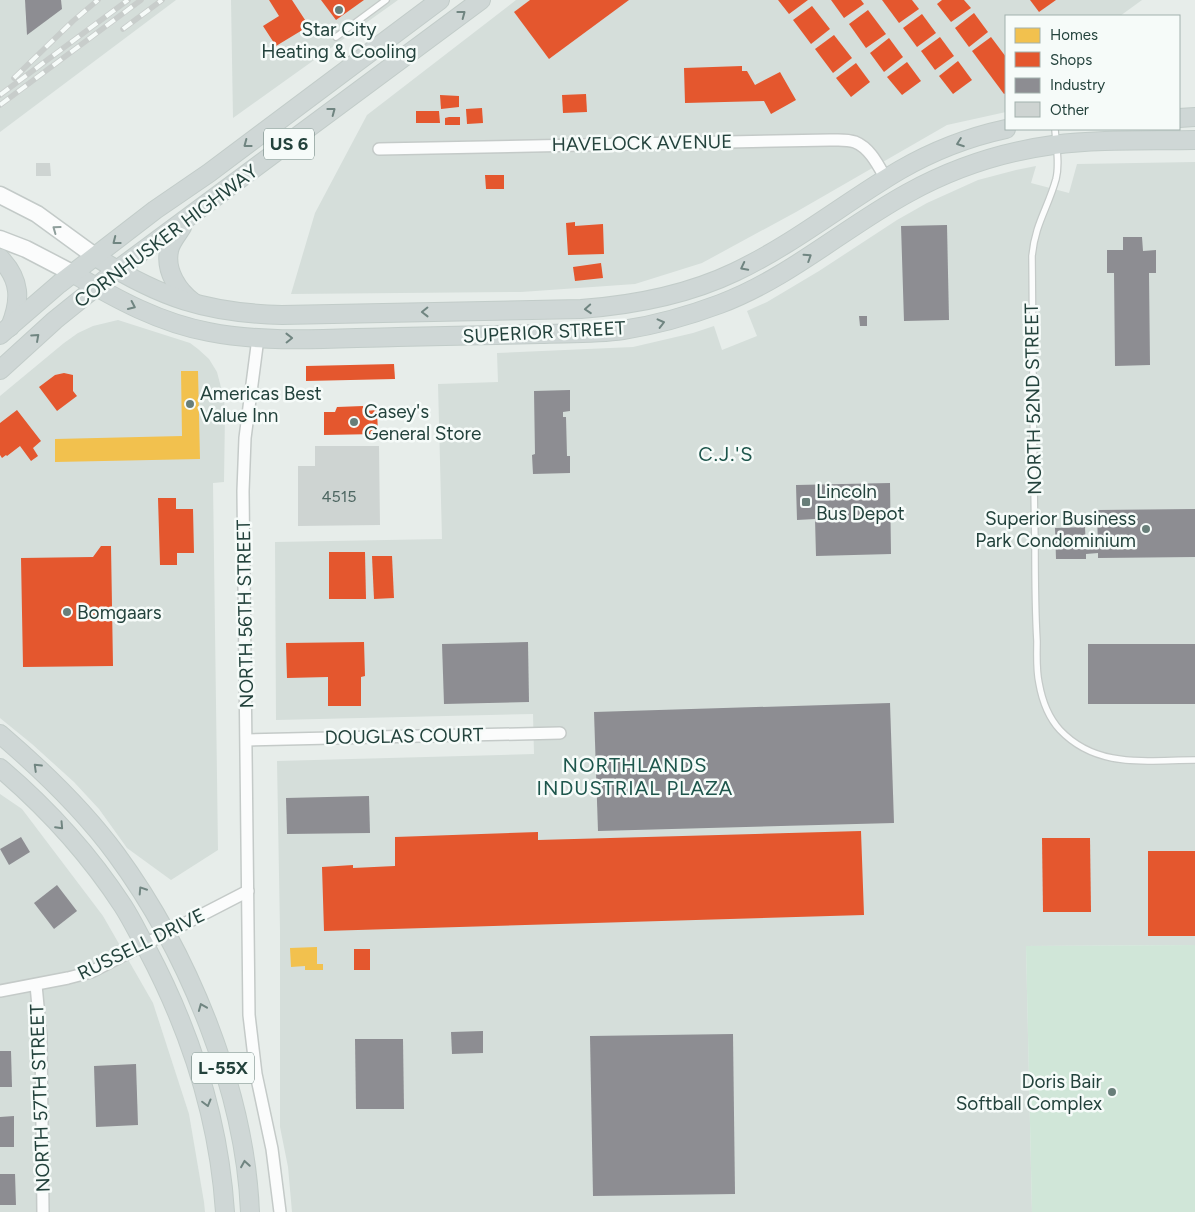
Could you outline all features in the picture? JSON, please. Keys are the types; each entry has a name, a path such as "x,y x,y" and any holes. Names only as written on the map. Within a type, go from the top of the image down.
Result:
{"main road":[{"name":"CORNHUSKER HIGHWAY","path":"5,331 155,210 209,173 440,0"},
{"name":"CORNHUSKER HIGHWAY","path":"0,370 117,270 232,187 481,0"},
{"path":"1180,118 1195,118"},
{"name":"SUPERIOR STREET","path":"96,257 152,289 197,305 236,312 282,315 581,309 624,305 681,292 735,272 775,250 902,169 949,146 980,135 1005,129"},
{"name":"SUPERIOR STREET","path":"74,274 132,306 168,322 210,333 258,338 587,333 620,330 656,324 690,315 723,303 784,273 906,194 946,174 987,159 1024,150 1055,137 1088,142 1195,140"},
{"path":"0,195 37,214 96,257"},
{"path":"189,217 171,244 168,259 171,273 178,287 183,294 197,305"},
{"path":"0,239 26,249 74,274"},
{"path":"0,258 12,273 18,292 16,312 5,331"},
{"name":"L-55X","path":"0,734 37,766 88,819 116,853 143,892 166,933 194,989 227,1079 246,1166 250,1212"},
{"name":"L-55X","path":"0,768 48,813 94,866 124,907 159,972 180,1019 202,1085 216,1138 225,1212"}],"street":[{"name":"HAVELOCK AVENUE","path":"379,149 839,140 856,142 866,149 874,158 886,179"},
{"name":"NORTH 56TH STREET","path":"258,338 248,405 243,491 250,1015 253,1056 260,1099 274,1159 280,1212"},
{"name":"DOUGLAS COURT","path":"247,740 560,733"},
{"name":"RUSSELL DRIVE","path":"0,991 91,972 248,891"},
{"name":"NORTH 57TH STREET","path":"36,985 40,1022 43,1212"}],"lane":[{"path":"336,37 386,0"},
{"name":"NORTH 52ND STREET","path":"1055,137 1058,164 1056,178 1033,240 1032,256 1035,608 1038,680 1047,710 1059,729 1084,749 1098,756 1113,759 1195,760"}],"shaded area":[{"path":"0,0 176,0 0,132"},
{"path":"231,0 398,0 233,118"},
{"path":"516,0 1142,0 1121,15 1005,15 1005,112 947,125 796,212 702,263 635,284 521,292 291,294 315,213 367,115"},
{"path":"1195,162 1195,945 1026,946 1032,1212 292,1212 288,1167 280,1127 280,931 277,761 534,754 533,714 276,720 275,542 442,539 438,384 498,382 497,353 633,347 693,333 714,326 722,350 757,336 747,311 767,302 819,271 897,220 927,203 978,180 1036,166 1031,183 1069,193 1077,164"},
{"path":"118,320 190,343 209,359 217,372 224,399 224,482 213,483 218,850 171,880 127,848 99,809 74,782 0,718 0,396 78,333 93,326"},
{"path":"0,794 22,809 103,916 153,1003 189,1114 205,1212 0,1212"}],"green space":[{"name":"Doris Bair Softball Complex","path":"1195,945 1195,1212 1032,1212 1026,946"}],"building: Homes":[{"name":"Americas Best Value Inn","path":"181,371 198,371 200,459 55,462 55,439 182,436"},
{"path":"317,947 317,964 323,964 323,970 305,970 305,966 291,967 290,948"}],"building: Shops":[{"path":"269,0 292,0 309,26 276,46 263,26 279,16"},
{"name":"Star City Heating & Cooling","path":"321,0 364,0 336,20"},
{"path":"530,0 629,0 549,59 514,12"},
{"path":"778,0 808,0 789,14"},
{"path":"831,0 861,0 864,4 844,18"},
{"path":"882,0 912,0 919,9 899,23"},
{"path":"942,0 964,0 971,8 951,22 937,4"},
{"path":"1030,0 1056,0 1039,12"},
{"path":"812,6 830,29 811,44 793,20"},
{"path":"868,10 886,34 866,48 849,24"},
{"path":"974,13 988,32 969,47 955,28"},
{"path":"922,14 936,33 917,47 903,28"},
{"path":"834,35 852,58 833,73 815,49"},
{"path":"940,37 954,56 935,70 921,51"},
{"path":"991,37 1005,56 1005,94 1004,94 972,51"},
{"path":"889,38 903,57 884,72 870,53"},
{"path":"958,61 972,80 953,94 939,76"},
{"path":"907,62 921,81 902,95 887,77"},
{"path":"856,63 870,82 851,97 836,78"},
{"path":"742,66 742,71 747,71 755,85 780,72 796,100 771,114 764,101 685,103 684,68"},
{"path":"586,94 587,112 563,113 562,95"},
{"path":"440,95 459,96 459,107 441,109"},
{"path":"482,108 483,123 467,124 466,109"},
{"path":"416,111 439,111 440,123 416,123"},
{"path":"460,117 460,125 445,125 445,118"},
{"path":"485,175 504,175 504,189 486,189"},
{"path":"575,222 575,226 603,224 604,254 568,255 566,223"},
{"path":"601,263 603,278 575,281 573,267"},
{"path":"394,364 395,379 306,381 306,366"},
{"path":"64,373 73,375 73,391 77,396 57,411 39,387 55,375"},
{"path":"363,406 365,411 377,410 378,434 324,435 324,412 335,412 337,407"},
{"path":"17,410 41,441 33,448 38,456 31,461 20,446 7,456 2,458 0,455 0,423"},
{"path":"158,498 176,498 176,509 193,509 194,553 177,553 177,565 160,565"},
{"name":"Bomgaars","path":"101,546 111,546 113,666 23,667 21,558 93,557"},
{"path":"329,552 365,552 366,599 329,599"},
{"path":"372,556 392,556 394,598 374,599"},
{"path":"364,642 365,676 361,677 361,706 328,706 328,677 287,678 286,643"},
{"path":"861,831 864,915 324,931 322,867 353,865 353,868 395,866 395,837 538,832 538,840"},
{"path":"1042,838 1090,838 1091,912 1043,912"},
{"path":"1148,851 1195,851 1195,936 1148,936"},
{"path":"354,949 370,949 370,970 354,970"}],"building: Industry":[{"path":"25,0 61,0 62,9 27,35"},
{"path":"947,225 949,320 904,321 901,226"},
{"path":"1123,237 1142,237 1143,251 1156,250 1156,273 1149,273 1150,365 1115,366 1114,273 1107,273 1107,250 1123,250"},
{"path":"859,316 867,316 867,326 860,326"},
{"path":"570,390 570,411 563,412 563,417 566,417 567,456 570,456 570,473 533,474 532,455 535,454 534,391"},
{"path":"890,483 891,554 816,556 815,519 797,520 796,485"},
{"name":"Superior Business Park Condominium","path":"1195,509 1195,557 1098,558 1098,553 1086,554 1086,559 1056,559 1055,528 1085,527 1086,548 1098,548 1097,510"},
{"path":"528,642 529,702 444,704 442,644"},
{"path":"1088,644 1195,644 1195,704 1088,704"},
{"path":"890,703 894,823 598,831 594,712"},
{"path":"369,796 370,833 287,834 286,798"},
{"path":"21,837 30,852 9,865 0,849"},
{"path":"57,885 77,911 54,929 34,903"},
{"path":"483,1031 483,1053 452,1054 451,1032"},
{"path":"733,1034 735,1194 593,1196 590,1036"},
{"path":"355,1039 403,1039 404,1109 356,1109"},
{"path":"0,1051 11,1051 12,1087 0,1087"},
{"path":"136,1064 138,1125 96,1127 94,1066"},
{"path":"14,1116 14,1147 0,1147 0,1117"},
{"path":"0,1174 15,1174 16,1205 0,1205"}],"building: Other":[{"path":"36,163 50,163 51,176 36,176"},
{"path":"315,446 379,446 380,525 298,526 298,466 315,466"}],"railway":[{"path":"14,78 73,21 98,0"},
{"path":"0,95 128,0"},
{"path":"0,105 141,0"},
{"path":"123,29 162,0"}],"place":[{"name":"Star City Heating & Cooling","path":"339,10"},
{"name":"Americas Best Value Inn","path":"190,404"},
{"name":"Casey's General Store","path":"354,422"},
{"name":"Lincoln Bus Depot","path":"806,502"},
{"name":"Superior Business Park Condominium","path":"1146,529"},
{"name":"Bomgaars","path":"67,612"},
{"name":"Doris Bair Softball Complex","path":"1112,1092"}],"district":[{"name":"C.J.'S","path":"726,454"},
{"name":"NORTHLANDS INDUSTRIAL PLAZA","path":"635,776"}]}
